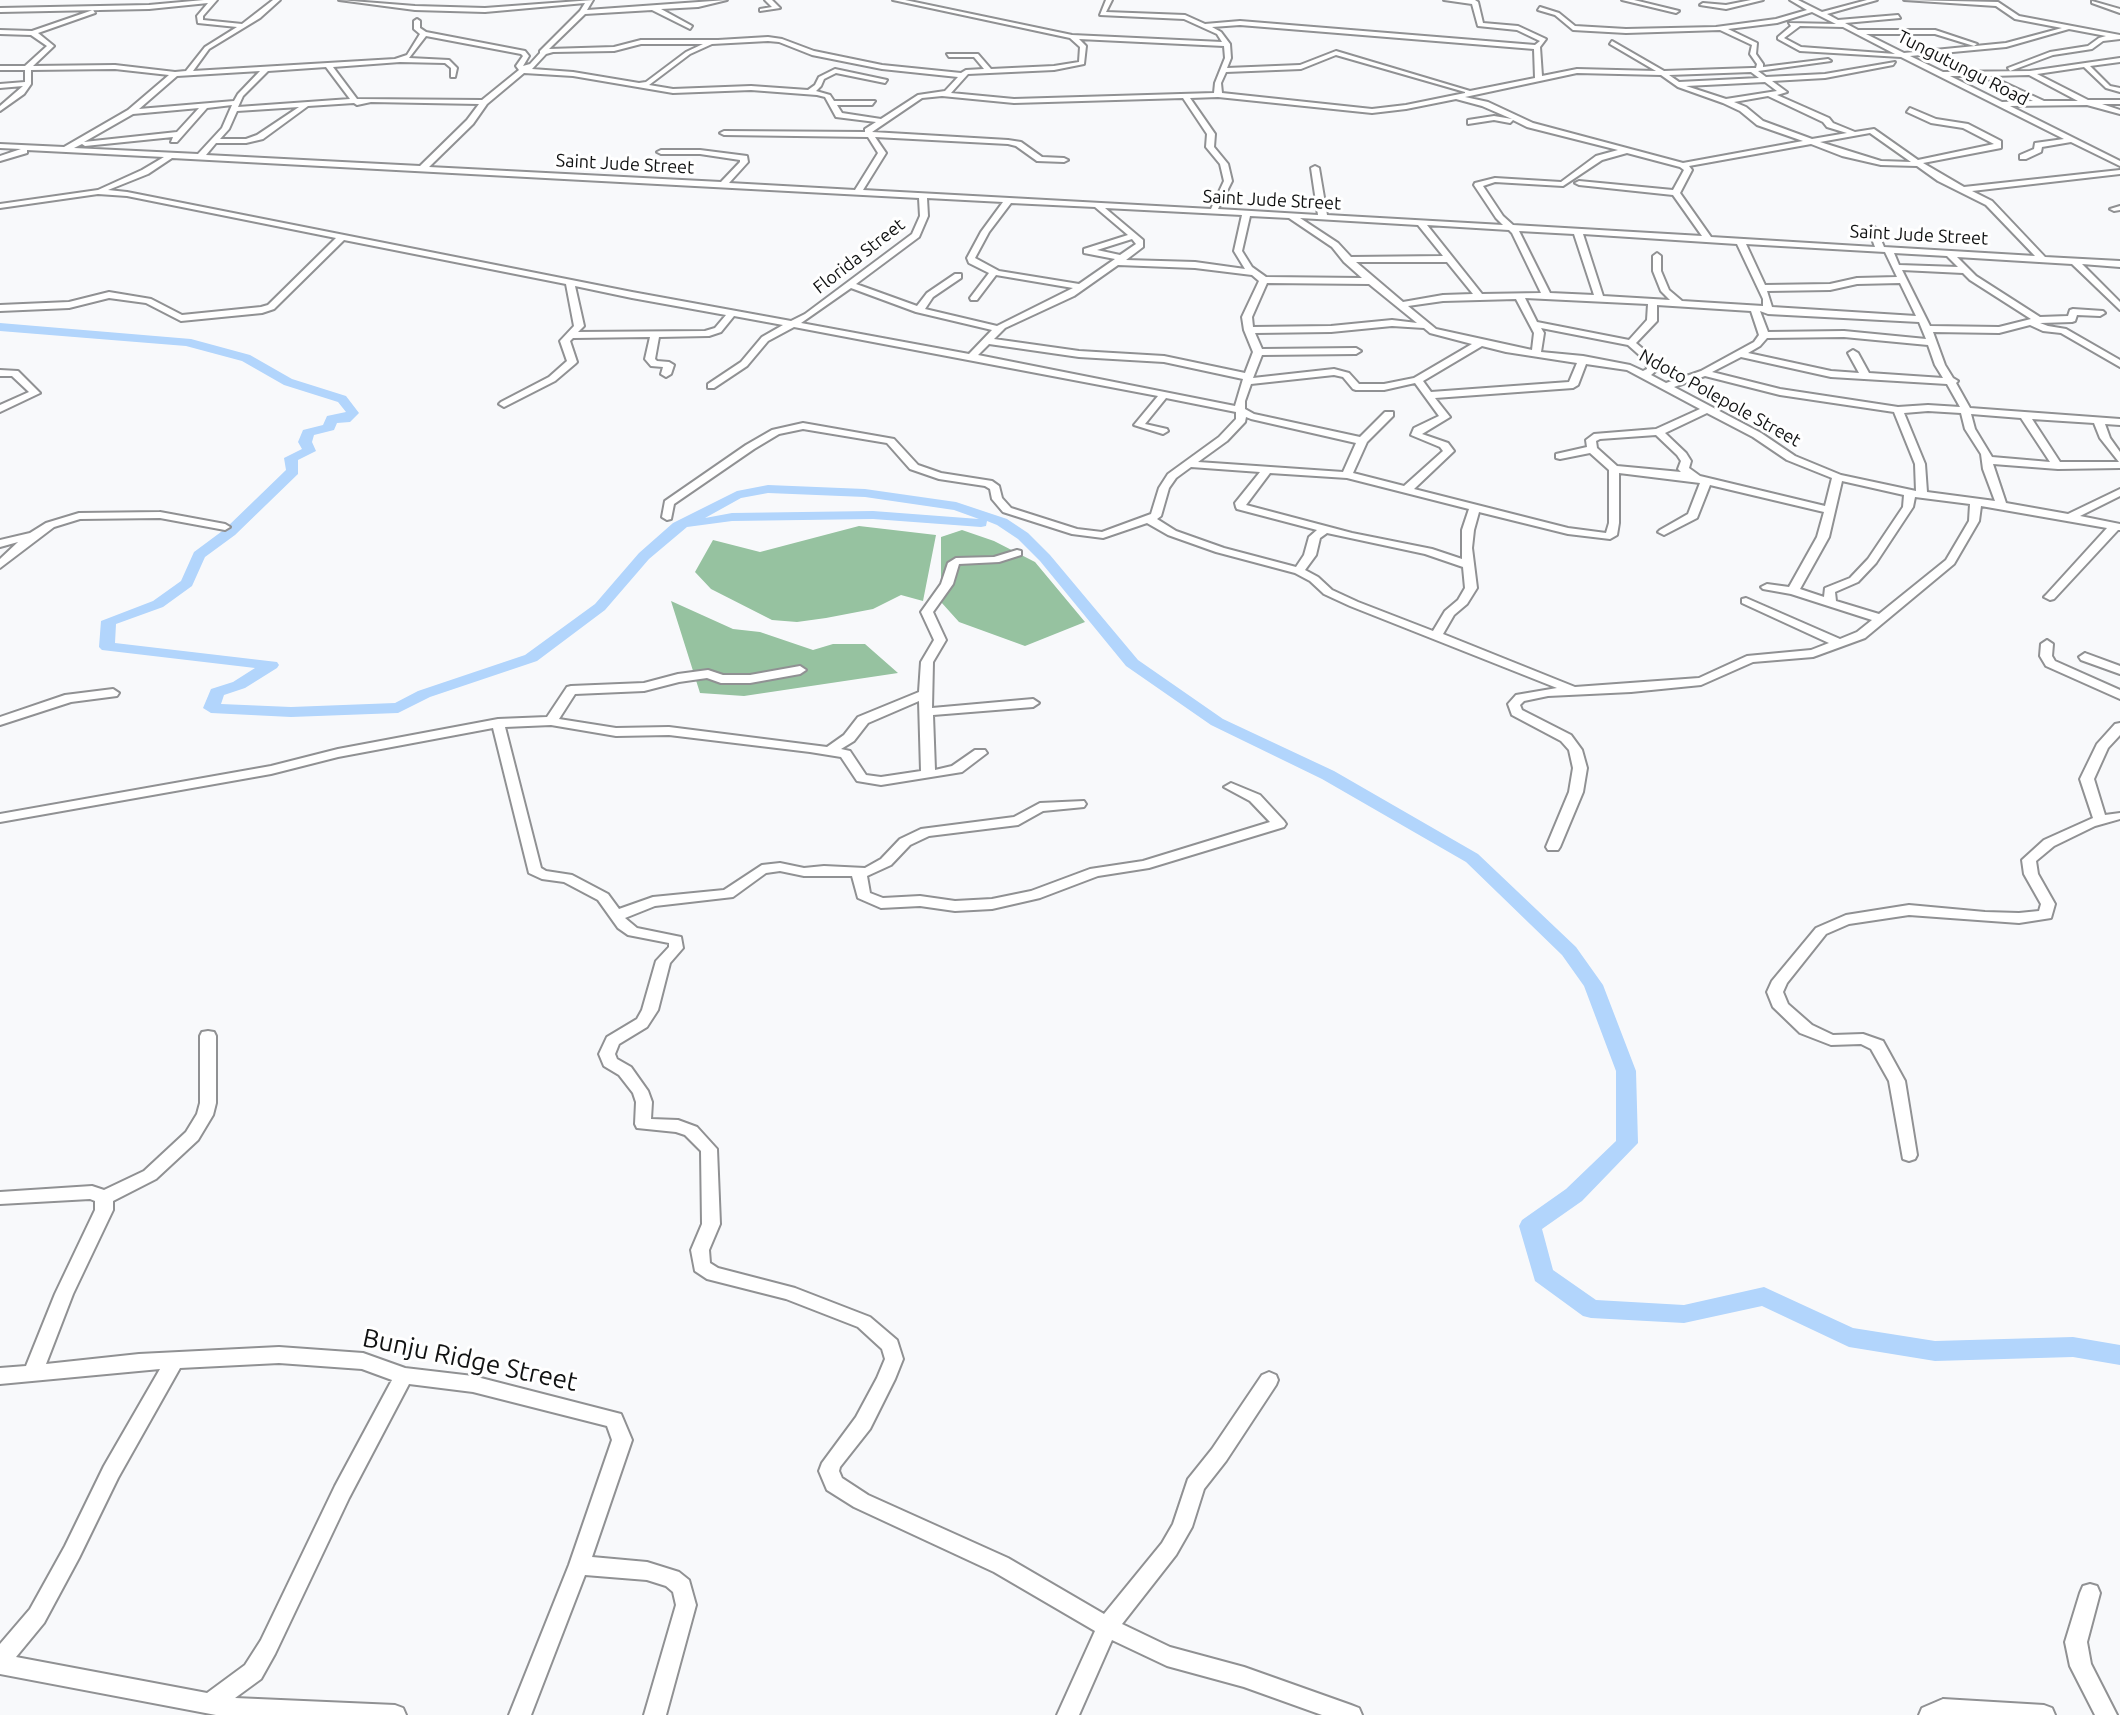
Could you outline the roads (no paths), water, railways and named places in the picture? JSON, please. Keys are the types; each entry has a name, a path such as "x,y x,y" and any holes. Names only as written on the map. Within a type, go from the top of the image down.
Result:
{"street":[{"path":"187,74 207,48 244,26 277,0"},
{"path":"343,0 430,8 513,10 589,1"},
{"path":"430,8 446,0"},
{"path":"583,12 724,0"},
{"path":"762,10 777,8 768,0"},
{"path":"896,0 1114,43 1084,50"},
{"path":"1109,0 1102,14 1185,17 1219,33 1227,44 1225,70 1218,83 1218,95"},
{"path":"1206,26 1240,23 1537,47 1544,40 1523,29 1480,25 1475,1 1447,0"},
{"path":"1625,0 1678,13 1672,0"},
{"path":"1756,69 1760,64 1753,54 1755,44 1706,17 1701,2 1726,7 1760,0"},
{"name":"Tungutungu Road","path":"1793,0 2120,164"},
{"path":"1540,9 1557,14 1573,28 1702,30 1781,20 1874,0"},
{"path":"1907,0 1998,4 2013,17 2026,21 2119,37"},
{"path":"214,1 200,16 200,22 244,26"},
{"path":"1,11 214,1"},
{"path":"526,71 583,12 589,1"},
{"path":"2094,2 2120,11"},
{"path":"0,32 33,33 106,7"},
{"path":"653,8 690,27"},
{"path":"1851,72 1780,38 1797,26 1898,17"},
{"path":"1781,20 1797,26"},
{"path":"417,21 417,29 424,34 523,52 526,56 519,68 526,71 561,73 673,91 751,88 825,94 839,115 881,121"},
{"path":"2026,21 2049,35"},
{"path":"1687,22 1702,30"},
{"path":"1804,50 1904,55 1988,47 2069,28"},
{"path":"1857,32 1935,32 1988,47"},
{"path":"0,109 22,93 28,84 28,67 51,46 33,33"},
{"path":"401,60 409,56 424,34"},
{"path":"1072,37 1084,50"},
{"path":"1968,86 1988,75 2052,53 2090,48 2101,39 2119,37"},
{"path":"423,168 470,122 484,102 549,50 614,49 641,42 777,39 812,53 894,68 949,71 961,75 988,70 1074,66 1082,63 1084,50"},
{"path":"1091,39 1227,44"},
{"path":"640,85 649,82 688,53 718,42"},
{"path":"1612,43 1664,73 1676,84 1726,101 1743,109 1760,123 1866,160 1905,165 1999,145 1965,126 1934,121 1910,110"},
{"path":"1537,47 1540,78"},
{"path":"1225,70 1301,67 1336,53 1469,91"},
{"path":"868,134 881,121 923,94 1014,101 1218,95 1372,111 1406,107 1540,78 1630,81 1644,79 1646,74 1756,69 1857,54"},
{"path":"949,55 976,55 988,70"},
{"path":"0,68 115,67 187,74 401,60 447,61 454,68 453,76"},
{"path":"1942,74 2030,73 2120,60"},
{"path":"1676,84 1851,72 1916,61"},
{"path":"1539,63 1549,64"},
{"path":"327,64 357,103"},
{"path":"1559,64 1651,66"},
{"path":"2088,66 2120,71"},
{"path":"2088,66 2108,87 2120,90"},
{"path":"200,157 216,141 237,102 266,69"},
{"path":"1726,101 1783,92 1756,69"},
{"path":"810,92 818,86 821,78 835,71 885,81"},
{"path":"2030,73 2086,102 2120,112"},
{"path":"65,150 131,112 175,74"},
{"path":"944,94 961,75"},
{"path":"1988,75 2042,104"},
{"path":"1722,81 1748,96"},
{"path":"1968,86 1999,83"},
{"path":"0,86 28,84"},
{"path":"1769,94 1826,120 1830,125 1853,133"},
{"path":"1454,96 1485,104 1522,123"},
{"path":"188,107 206,97 237,102 307,105 387,99 484,102"},
{"path":"1186,97 1211,134 1210,147 1224,164 1228,181 1213,212"},
{"path":"131,112 237,102"},
{"path":"2002,104 2120,102"},
{"path":"832,103 872,103"},
{"path":"216,141 246,141 260,137 307,105"},
{"path":"156,156 205,106"},
{"path":"1471,122 1494,118 1522,123 1683,165 1853,133 1875,133 1921,163 1932,174 1997,209 2043,260"},
{"path":"724,133 868,134 1015,143 1040,159 1064,160"},
{"path":"75,145 180,134"},
{"path":"858,192 882,153 868,134"},
{"path":"1978,150 1975,142 1981,135"},
{"path":"120,154 137,140"},
{"path":"2038,145 2070,140"},
{"path":"2038,145 2063,151 2091,150"},
{"path":"2023,157 2038,150 2038,145"},
{"name":"Saint Jude Street","path":"0,146 2120,264"},
{"path":"0,159 27,148"},
{"path":"1547,295 1513,228 1486,201 1479,189 1480,183 1495,180 1563,184 1599,158 1626,151"},
{"path":"661,152 700,152 744,158 744,162 723,185"},
{"path":"0,206 98,192 145,172 170,157"},
{"path":"1676,193 1687,176 1688,170 1683,165"},
{"path":"1315,168 1323,218"},
{"path":"1962,190 2120,172"},
{"path":"1579,183 1676,193 1708,239"},
{"path":"98,192 183,204 339,242 359,240 570,283 971,357 1239,410 1251,416 1362,441"},
{"name":"Florida Street","path":"711,386 744,364 765,339 808,316 916,235 924,216 923,196"},
{"path":"1009,200 971,258 972,261 994,272 1081,287"},
{"path":"971,357 998,329 1050,306 1140,245 1139,240 1096,205"},
{"path":"1246,214 1238,251 1249,269 1260,277"},
{"name":"Ndoto Polepole Street","path":"1292,217 1335,245 1347,260 1422,326 1480,343 1630,368 1748,430 1806,466 1838,477 2117,527"},
{"path":"1422,224 1479,296"},
{"path":"1872,228 1896,267 1927,329 1940,365 1953,381 1968,413 1970,429 1983,447 2002,505"},
{"path":"1578,232 1599,297"},
{"path":"1132,236 1087,251 1120,260 1204,266 1260,277 1371,281"},
{"path":"1740,241 1762,288 1768,311"},
{"path":"0,308 61,306 109,295 148,301 181,318 262,310 271,307 314,262 339,242"},
{"path":"1949,253 1965,270 2046,329 2063,331 2120,364"},
{"path":"1657,256 1657,271 1665,291 1679,303"},
{"path":"1347,260 1449,259"},
{"path":"2074,261 2120,307"},
{"path":"1896,267 1965,270"},
{"path":"974,298 994,272"},
{"path":"919,310 930,295 958,276"},
{"path":"667,517 669,503 738,454 776,432 803,426 890,441 914,467 939,476 988,483 995,488 997,499 1007,510 1076,532 1103,535 1149,519 1156,516 1167,483 1186,464 1223,439 1241,420 1239,410 1258,352 1247,317 1260,277"},
{"path":"1762,288 1821,287 1857,281 1900,280"},
{"path":"504,404 572,362 565,341 579,326 570,283"},
{"path":"850,285 919,310 998,329"},
{"path":"1401,305 1443,298 1547,295 1920,319"},
{"path":"1519,296 1539,333 1536,353"},
{"path":"1631,343 1652,321 1653,301"},
{"path":"1755,310 1764,335"},
{"path":"571,335 655,336 713,332 733,312"},
{"path":"1927,329 1999,330 2034,321 2072,319 2075,312 2100,313"},
{"path":"1979,317 1974,323 1979,330"},
{"path":"1249,330 1331,329 1392,323 1422,326"},
{"path":"1536,324 1631,343 1651,360 1652,370 1644,375"},
{"path":"1764,335 1844,334 1930,342"},
{"path":"1665,387 1704,373 1741,354 1757,344 1764,335"},
{"path":"655,336 650,359 654,364 669,365 666,374"},
{"path":"988,341 1063,353 1164,359 1248,379 1334,372 1346,375 1354,386 1361,389 1417,380 1480,343"},
{"path":"1258,352 1356,351"},
{"path":"1853,353 1865,375"},
{"path":"1741,354 1818,372 1953,381"},
{"path":"1430,395 1573,385 1583,359"},
{"path":"0,373 15,373 35,393 0,409"},
{"path":"1704,373 1780,392 1898,410 1921,408 2120,422"},
{"path":"1407,489 1449,451 1444,445 1416,435 1418,430 1445,417 1417,380"},
{"path":"1163,396 1139,425 1163,431"},
{"path":"1705,410 1658,432 1594,437 1590,443 1592,449 1614,469 1685,476 1828,510"},
{"path":"1830,602 1829,590 1854,580 1872,561 1916,493 1920,464 1898,410"},
{"path":"1347,475 1362,441 1389,414"},
{"path":"2025,416 2058,466"},
{"path":"2099,422 2105,438 2120,459"},
{"path":"1658,432 1684,457 1684,471 1709,483"},
{"path":"1560,456 1592,449"},
{"path":"1986,460 2058,466 2120,465"},
{"path":"1186,464 1347,475 1580,534 1611,535 1614,523 1614,469"},
{"path":"1266,471 1240,503 1241,507 1324,530 1428,551 1468,565"},
{"path":"1793,591 1823,537 1838,477"},
{"path":"1664,532 1693,516 1709,483"},
{"path":"2068,518 2120,492"},
{"path":"1553,847 1576,792 1580,768 1575,750 1566,738 1513,708 1520,698 1573,690 1701,681 1751,659 1813,653 1861,635 1950,562 1974,521 1976,503"},
{"path":"1437,634 1449,613 1469,594 1468,530 1475,508"},
{"path":"0,544 39,533 66,519 93,515 160,515 225,527"},
{"path":"1149,519 1172,533 1220,550 1299,571 1334,595 1573,690"},
{"path":"2050,597 2117,527"},
{"path":"1299,571 1310,555 1315,537 1324,530"},
{"path":"0,565 39,533"},
{"path":"928,772 927,662 940,640 927,612 947,584 952,565 961,559 995,560 1017,553"},
{"path":"1767,587 1793,591 1881,619"},
{"path":"1746,601 1840,643"},
{"path":"2047,644 2046,656 2050,663 2120,695"},
{"path":"2085,657 2120,670"},
{"path":"551,721 571,690 644,687 708,674 721,679 750,679 800,670"},
{"path":"0,721 69,698 113,693"},
{"path":"830,751 849,738 863,720 925,694"},
{"path":"926,712 1033,703"},
{"path":"0,818 271,770 338,753 498,723 551,721 616,732 685,733 830,751 851,758 856,773 869,780 881,781 957,769 980,753"},
{"path":"498,723 534,870 542,875 567,878 603,897 623,925 633,932 672,937 677,943 663,961 650,1010 642,1023 613,1041 607,1054 610,1062 625,1071 640,1091 644,1102 643,1124 678,1126 697,1136 709,1149 711,1224 700,1250 701,1266 713,1274 789,1293 864,1322 890,1345 894,1359 886,1379 863,1423 832,1463 829,1471 834,1484 861,1501 1001,1565 1107,1627 1167,1656 1244,1677 1351,1715"},
{"path":"2100,819 2087,779 2097,756 2120,727"},
{"path":"859,874 863,895 881,903 992,904 1035,895 1095,872 1144,865 1279,824 1255,798 1231,787"},
{"path":"618,915 653,902 728,894 762,869 780,867 804,872 824,870 859,874 875,869 905,842 926,832 1018,821 1040,807 1079,804"},
{"path":"1909,1155 1897,1081 1877,1045 1863,1039 1831,1040 1806,1029 1781,1007 1775,992 1780,981 1821,931 1846,920 1909,910 1985,917 2046,915 2048,904 2031,874 2029,860 2049,843 2100,819 2119,820"},
{"path":"104,1198 150,1175 192,1136 205,1115 208,1103 208,1036"},
{"path":"0,1198 92,1192 104,1198"},
{"path":"33,1372 64,1294 104,1210 104,1198"},
{"name":"Bunju Ridge Street","path":"0,1376 279,1355 363,1361 404,1376 473,1384 614,1420 622,1440 579,1565 520,1715"},
{"path":"174,1361 111,1472 37,1616 0,1662 226,1709 395,1715"},
{"path":"226,1709 268,1647 342,1492 404,1376"},
{"path":"1068,1715 1107,1627 1169,1549 1182,1527 1195,1485 1269,1380"},
{"path":"579,1565 647,1571 672,1579 682,1587 686,1605 655,1715"},
{"path":"2090,1593 2076,1642 2081,1666 2103,1715"},
{"path":"1930,1715 1943,1709 2044,1715"}],"waterway":[{"path":"0,327 187,342 246,358 288,382 342,399 353,413 345,419 332,419 329,427 308,433 305,442 309,451 291,458 293,471 230,532 199,555 187,583 158,604 109,621 107,647 271,665 239,685 217,692 211,708 291,712 398,708 424,694 531,658 600,607 644,556 678,526 737,495 768,489 865,493 956,506 1002,522 1023,536 1045,558 1132,663 1217,722 1328,775 1472,858 1569,951 1593,985 1626,1071 1627,1143 1574,1195 1530,1226 1543,1275 1591,1309 1684,1314 1764,1296 1849,1337 1935,1351 2073,1347 2120,1355"},
{"path":"692,524 732,517 873,515 981,523"}]}
